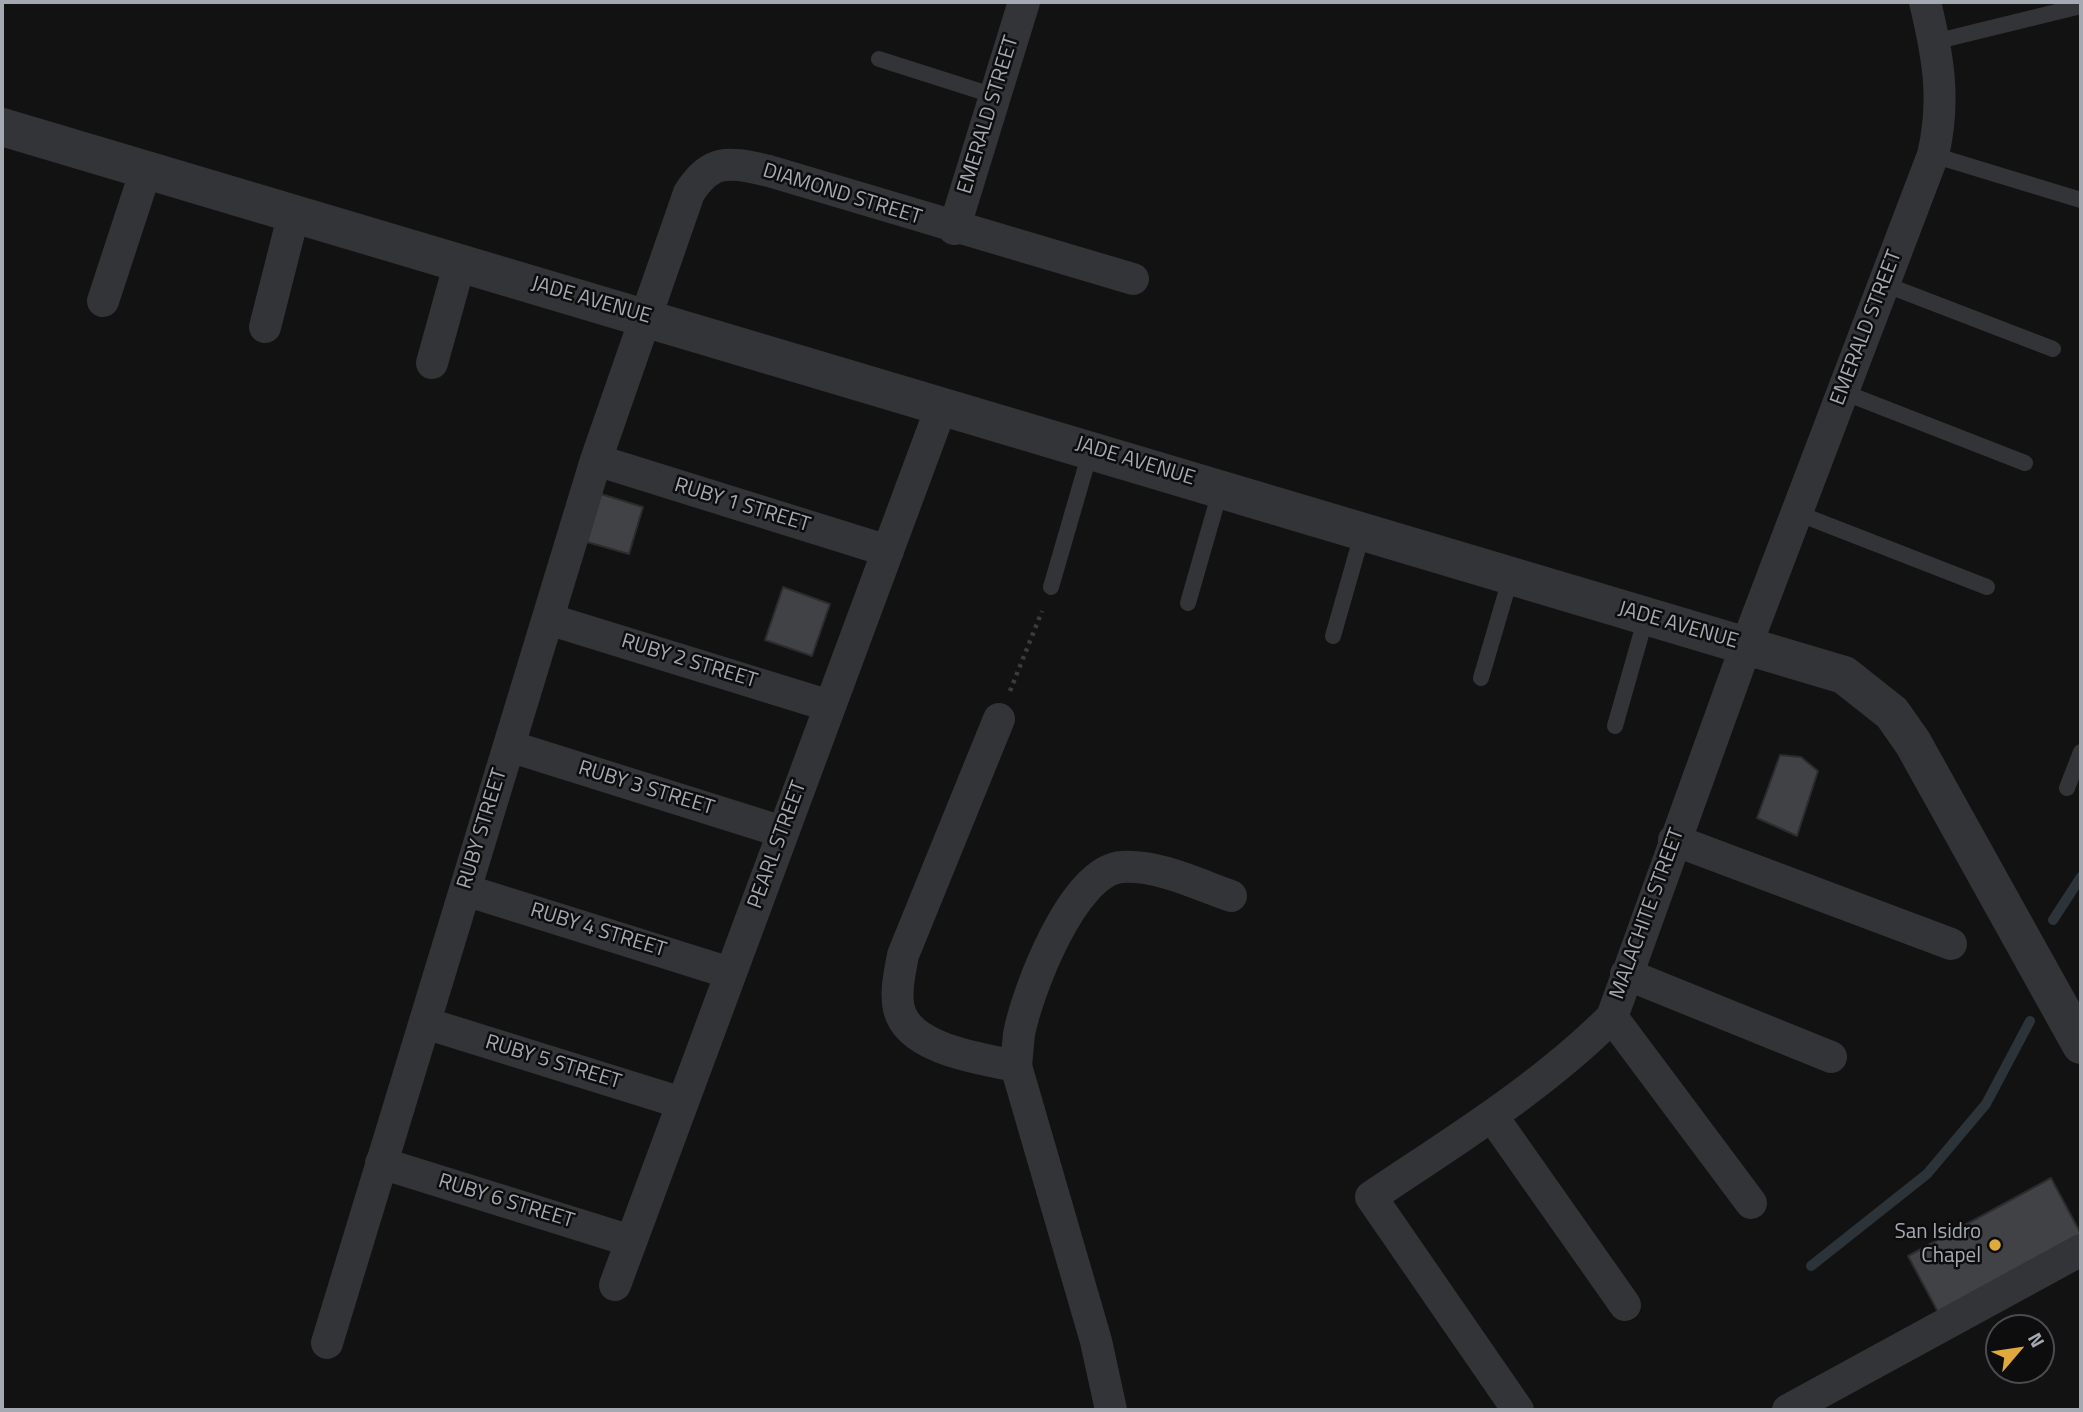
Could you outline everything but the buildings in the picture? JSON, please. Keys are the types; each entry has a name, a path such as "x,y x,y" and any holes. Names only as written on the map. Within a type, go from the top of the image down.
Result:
{"street":[{"name":"EMERALD STREET","path":"954,229 1024,2"},
{"name":"EMERALD STREET","path":"1746,646 1933,155 1941,123 1940,81 1925,2"},
{"name":"JADE AVENUE","path":"2,127 1364,530 1844,676 1892,713 1920,755 2081,1044"},
{"name":"DIAMOND STREET","path":"646,317 689,193 699,176 710,167 732,163 769,171 954,229 1133,279"},
{"path":"103,301 146,170"},
{"path":"265,327 294,213"},
{"path":"432,363 460,262"},
{"name":"RUBY STREET","path":"327,1343 596,460 646,317"},
{"name":"PEARL STREET","path":"615,1285 942,405"},
{"name":"RUBY 1 STREET","path":"596,460 888,551"},
{"name":"RUBY 2 STREET","path":"548,618 830,706"},
{"name":"MALACHITE STREET","path":"1518,1410 1371,1197 1492,1116 1587,1042 1612,1017 1746,646"},
{"path":"999,719 903,955 898,987 899,1011 912,1028 932,1043 956,1053 1016,1066"},
{"name":"RUBY 3 STREET","path":"509,746 783,832"},
{"path":"1674,840 1951,944"},
{"path":"1111,1410 1096,1341 1016,1066 1020,1032 1046,955 1070,911 1099,874 1121,867 1161,872 1231,896"},
{"name":"RUBY 4 STREET","path":"465,890 730,973"},
{"path":"1626,974 1831,1057"},
{"path":"1612,1017 1751,1203"},
{"name":"RUBY 5 STREET","path":"425,1023 682,1103"},
{"path":"1492,1116 1625,1305"},
{"name":"RUBY 6 STREET","path":"381,1163 631,1241"},
{"path":"1788,1410 2081,1250"}],"lane":[{"path":"1934,42 2081,6"},
{"path":"879,59 995,96"},
{"path":"1933,155 2081,200"},
{"path":"1884,284 2053,349"},
{"path":"1843,392 2025,463"},
{"path":"1051,587 1091,449"},
{"path":"1188,603 1221,488"},
{"path":"1797,513 1987,587"},
{"path":"1332,636 1364,530"},
{"path":"1481,678 1511,574"},
{"path":"1615,726 1646,617"},
{"path":"2067,788 2081,752"}],"path":[{"path":"999,719 1051,587"}],"waterway":[{"path":"2053,920 2081,877"},
{"path":"1811,1266 1927,1174 1986,1104 2030,1021"}],"place":[{"name":"San Isidro Chapel","path":"1995,1245"}]}
